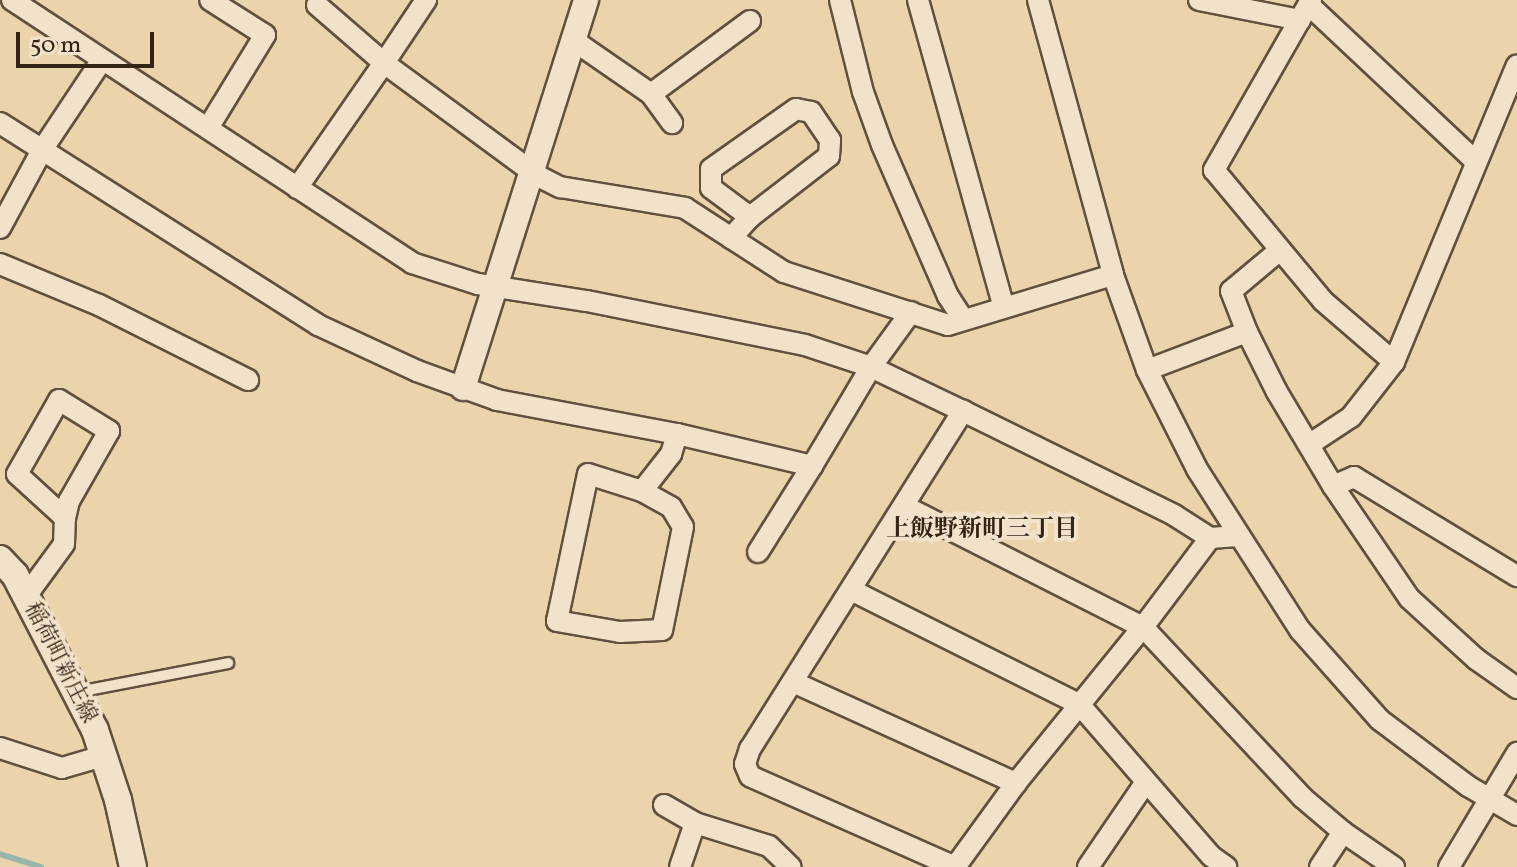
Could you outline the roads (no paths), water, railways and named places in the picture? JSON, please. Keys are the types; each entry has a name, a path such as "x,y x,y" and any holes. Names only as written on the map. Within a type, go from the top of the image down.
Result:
{"main road":[{"name":"稲荷町新庄線","path":"10,575 78,692 103,756 133,867"}],"street":[{"path":"12,0 412,263 495,287 805,345 871,367 1174,515 1210,538 1238,536"},
{"path":"297,188 426,0"},
{"path":"463,388 586,0"},
{"path":"840,0 863,92 882,145 948,296 963,319"},
{"path":"918,0 1004,307"},
{"path":"1038,0 1113,275 1147,370 1197,469 1300,630 1380,720 1488,799 1517,815"},
{"path":"1199,0 1307,8 1475,161"},
{"path":"208,128 265,35 221,3"},
{"path":"317,5 384,63 560,187 685,208 784,272 948,325 1113,275"},
{"path":"1307,8 1214,170 1323,301 1394,362"},
{"path":"651,94 750,21"},
{"path":"573,40 651,94 672,123"},
{"path":"0,228 42,150 102,60"},
{"path":"1310,444 1351,417 1394,362 1475,161 1510,100 1517,65"},
{"path":"731,238 750,217 829,156 830,140 811,112 796,109 711,169 711,188 750,217"},
{"path":"0,123 318,325 463,388 497,400 677,434 812,466"},
{"path":"1280,250 1231,291 1247,332 1277,392 1333,486 1409,598 1476,659 1517,688"},
{"path":"0,264 99,305 248,380"},
{"path":"758,552 871,367 911,312"},
{"path":"1147,370 1247,332"},
{"path":"10,575 64,544 69,501 109,431 59,400 17,474 65,518"},
{"path":"963,411 750,749 745,764 750,776 955,867 1016,783 1143,627 1210,538"},
{"path":"642,491 671,454 677,434"},
{"path":"588,474 642,491 671,507 683,527 662,630 620,632 557,621 588,474"},
{"path":"1333,486 1354,477 1517,576"},
{"path":"904,506 1143,627 1303,798 1343,832 1394,867"},
{"path":"851,590 1079,704 1214,863"},
{"path":"793,682 1016,783"},
{"path":"0,748 62,768 103,756"},
{"path":"1449,867 1517,753"},
{"path":"1088,867 1146,782"},
{"path":"664,805 695,823 769,846 791,867"},
{"path":"680,867 695,823"},
{"path":"1320,867 1343,832"}],"lane":[{"path":"78,692 228,663"}],"waterway":[{"path":"0,854 41,867"}],"district":[{"name":"上飯野新町三丁目","path":"982,531"}]}
